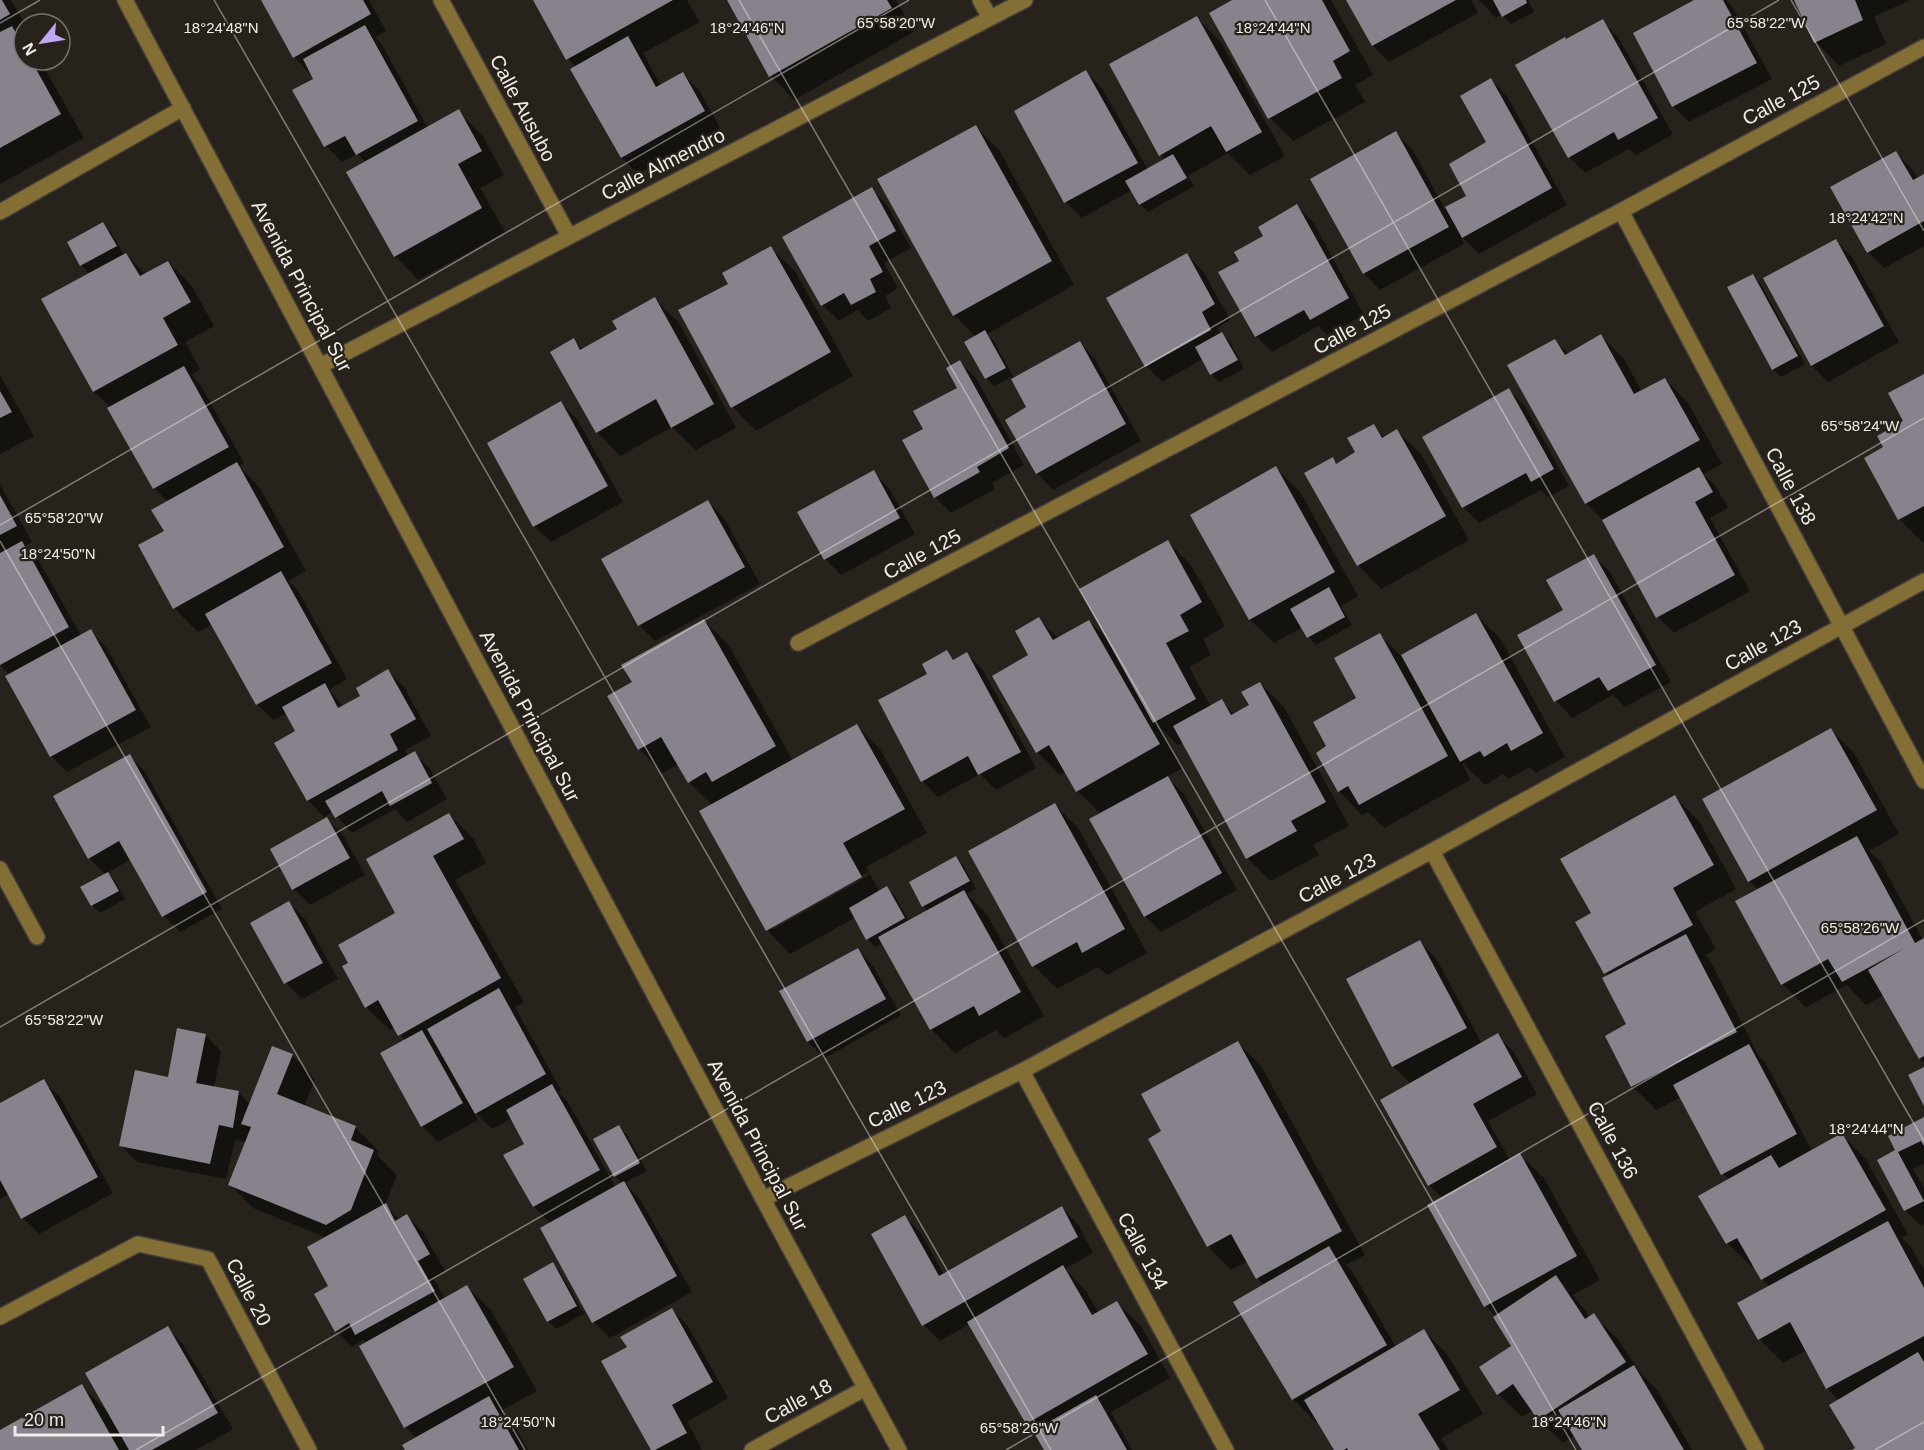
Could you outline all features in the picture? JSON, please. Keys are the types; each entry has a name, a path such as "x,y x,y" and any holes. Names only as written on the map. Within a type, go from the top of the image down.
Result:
{"street":[{"name":"Avenida Principal Sur","path":"125,0 762,1199 899,1450"},
{"name":"Calle Ausubo","path":"441,0 569,236"},
{"path":"980,0 990,18"},
{"name":"Calle Almendro","path":"320,366 1024,0"},
{"name":"Calle 125","path":"798,643 1621,211 1924,47"},
{"path":"0,212 183,108"},
{"name":"Calle 138","path":"1621,211 1924,781"},
{"name":"Calle 123","path":"762,1199 1022,1071 1432,851 1924,581"},
{"name":"Calle 136","path":"1432,851 1756,1450"},
{"path":"0,869 37,937"},
{"name":"Calle 134","path":"1022,1071 1226,1450"},
{"name":"Calle 20","path":"0,1317 138,1244 208,1259 309,1450"},
{"name":"Calle 18","path":"752,1450 864,1389"}],"building":[{"path":"0,0 10,14 0,20"},
{"path":"261,0 363,0 371,14 293,58"},
{"path":"533,0 673,0 566,60"},
{"path":"727,0 887,0 892,8 769,77"},
{"path":"1232,0 1322,0 1350,51 1333,61 1342,78 1268,119 1209,13"},
{"path":"1346,0 1456,0 1372,46"},
{"path":"1493,0 1526,0 1527,3 1502,17"},
{"path":"1694,0 1723,0 1757,63 1672,107 1633,33"},
{"path":"1794,0 1855,0 1863,20 1814,43"},
{"path":"1197,16 1262,132 1226,152 1211,126 1159,156 1109,64"},
{"path":"1603,19 1658,118 1618,140 1614,132 1568,158 1515,65"},
{"path":"365,25 418,121 356,155 345,136 324,147 292,90 313,79 303,59"},
{"path":"12,26 12,72 38,72 61,114 0,148 0,32"},
{"path":"628,36 656,87 683,72 705,111 621,158 570,69"},
{"path":"1086,70 1138,163 1064,203 1014,111"},
{"path":"1491,78 1552,188 1462,238 1445,207 1466,196 1449,164 1486,142 1460,96"},
{"path":"459,109 482,151 458,164 482,208 394,257 346,172"},
{"path":"976,125 1052,261 953,316 877,179"},
{"path":"1396,131 1449,227 1363,274 1310,179"},
{"path":"1896,151 1913,180 1924,174 1924,221 1867,253 1830,187"},
{"path":"1173,154 1187,178 1139,205 1125,181"},
{"path":"872,187 896,231 869,246 883,272 870,279 876,292 851,305 844,293 821,306 782,237"},
{"path":"1297,204 1349,298 1310,320 1304,310 1255,337 1218,272 1239,261 1234,252 1263,236 1258,227"},
{"path":"103,222 117,246 80,266 67,242"},
{"path":"1836,239 1884,326 1811,366 1763,278"},
{"path":"771,246 831,352 731,408 678,310 728,284 722,273"},
{"path":"126,253 140,276 168,261 191,302 163,318 178,345 93,392 41,299"},
{"path":"1187,253 1215,304 1202,312 1211,330 1145,367 1106,298"},
{"path":"1753,274 1798,356 1772,370 1727,287"},
{"path":"655,297 714,404 671,428 656,399 596,433 550,352 574,338 580,350 617,329 612,321"},
{"path":"985,330 1006,368 985,379 964,342"},
{"path":"1222,332 1238,360 1210,375 1195,347"},
{"path":"1601,334 1634,394 1665,378 1700,440 1585,504 1507,365 1555,339 1565,355"},
{"path":"1080,341 1126,424 1036,474 1005,420 1026,407 1011,379"},
{"path":"960,360 1009,448 977,467 980,472 934,498 902,440 923,429 913,411 957,388 946,368"},
{"path":"184,366 229,447 153,489 107,408"},
{"path":"1924,374 1924,506 1898,520 1864,458 1883,447 1877,436 1903,421 1888,393"},
{"path":"1509,388 1554,469 1531,482 1526,473 1462,508 1422,437"},
{"path":"0,391 12,412 0,418"},
{"path":"561,401 608,486 533,527 487,443"},
{"path":"1374,424 1382,438 1397,429 1446,516 1357,566 1304,473 1333,457 1336,464 1355,452 1347,438"},
{"path":"237,462 284,547 173,609 138,545 164,531 151,510"},
{"path":"1276,466 1335,572 1249,620 1190,515"},
{"path":"1699,467 1713,492 1695,502 1735,575 1656,618 1602,520"},
{"path":"874,470 900,518 824,560 797,512"},
{"path":"0,495 17,526 0,535"},
{"path":"708,500 745,567 638,626 601,559"},
{"path":"1168,540 1202,602 1180,615 1189,631 1166,643 1196,699 1153,723 1079,589"},
{"path":"22,541 69,627 0,665 0,553"},
{"path":"1594,554 1656,665 1608,691 1599,677 1554,702 1517,635 1563,610 1546,580"},
{"path":"281,571 332,663 256,705 205,614"},
{"path":"1329,587 1345,617 1307,638 1290,609"},
{"path":"1476,613 1543,733 1511,751 1507,743 1484,757 1480,751 1460,762 1401,655"},
{"path":"1039,617 1053,640 1089,620 1160,744 1076,792 1049,745 1036,753 992,676 1028,655 1015,631"},
{"path":"704,619 776,746 712,782 706,772 688,783 661,737 638,750 607,696 632,682 621,665"},
{"path":"91,629 136,710 50,757 5,676"},
{"path":"1380,633 1448,756 1359,805 1348,786 1338,792 1316,753 1326,746 1313,722 1356,698 1334,658"},
{"path":"947,650 953,660 967,652 1021,752 978,775 968,756 921,782 878,700 927,674 922,664"},
{"path":"388,669 416,719 390,734 398,750 307,801 274,743 295,731 282,707 325,683 338,708 360,696 356,688"},
{"path":"1260,682 1326,802 1291,821 1297,831 1246,859 1173,726 1222,699 1231,715 1249,705 1241,692"},
{"path":"857,724 905,809 843,843 862,877 766,931 699,811"},
{"path":"1831,728 1877,810 1748,882 1702,799"},
{"path":"415,751 432,783 390,806 382,791 335,818 325,801"},
{"path":"130,754 207,892 162,917 119,841 88,859 53,796"},
{"path":"1168,776 1222,873 1144,917 1089,819"},
{"path":"1675,795 1714,865 1673,888 1693,925 1604,974 1575,922 1591,913 1560,859"},
{"path":"1055,803 1125,929 1082,953 1077,942 1032,967 968,851"},
{"path":"449,813 464,839 433,856 501,978 398,1036 378,1000 365,1008 342,966 348,963 338,945 395,913 366,859"},
{"path":"327,817 350,858 292,890 270,849"},
{"path":"1857,836 1915,943 1924,938 1924,1056 1919,1059 1868,970 1903,949 1842,982 1828,959 1781,985 1735,901"},
{"path":"956,856 970,881 922,907 909,882"},
{"path":"108,872 119,891 91,906 80,887"},
{"path":"887,886 905,918 866,940 849,908"},
{"path":"964,890 1021,992 979,1016 974,1006 930,1030 878,937"},
{"path":"289,901 323,963 284,984 250,923"},
{"path":"1686,934 1737,1032 1631,1087 1605,1036 1626,1024 1602,978"},
{"path":"1420,940 1467,1028 1392,1067 1346,979"},
{"path":"858,948 886,999 807,1042 779,991"},
{"path":"499,988 546,1074 475,1114 427,1029"},
{"path":"177,1028 206,1034 196,1083 239,1091 233,1128 219,1125 210,1164 119,1146 135,1070 168,1077"},
{"path":"422,1030 463,1103 421,1127 380,1053"},
{"path":"1498,1033 1522,1077 1473,1104 1497,1147 1428,1186 1380,1100"},
{"path":"1238,1041 1342,1231 1256,1279 1231,1234 1207,1247 1148,1139 1161,1131 1141,1094"},
{"path":"1749,1044 1797,1134 1721,1175 1673,1085"},
{"path":"272,1046 293,1054 277,1094 356,1126 351,1140 374,1150 351,1210 326,1225 228,1185 251,1127 241,1124"},
{"path":"1924,1067 1924,1106 1908,1075"},
{"path":"44,1079 98,1177 21,1219 0,1180 0,1103"},
{"path":"552,1084 600,1170 533,1207 503,1155 524,1144 506,1110"},
{"path":"1924,1117 1924,1146 1921,1141 1898,1152 1924,1201 1904,1211 1877,1160 1895,1150 1888,1136"},
{"path":"619,1125 640,1163 614,1177 593,1139"},
{"path":"1842,1133 1886,1210 1761,1280 1737,1238 1726,1244 1698,1196 1771,1155 1779,1168"},
{"path":"1520,1153 1577,1256 1484,1307 1427,1205"},
{"path":"624,1181 677,1276 592,1323 540,1228"},
{"path":"386,1203 395,1221 407,1214 430,1254 418,1261 435,1291 355,1335 349,1323 335,1332 314,1294 328,1286 307,1247"},
{"path":"1062,1206 1078,1237 922,1326 871,1234 905,1215 939,1276"},
{"path":"1888,1221 1924,1288 1924,1336 1826,1389 1790,1322 1758,1340 1737,1303"},
{"path":"1329,1246 1387,1345 1292,1400 1233,1302"},
{"path":"553,1262 577,1306 547,1322 523,1279"},
{"path":"1063,1265 1092,1315 1117,1301 1148,1354 1026,1424 967,1322"},
{"path":"1556,1275 1585,1319 1594,1313 1626,1362 1538,1420 1513,1384 1497,1395 1479,1367 1511,1346 1493,1317"},
{"path":"467,1285 514,1367 404,1428 359,1346"},
{"path":"672,1308 713,1382 672,1405 687,1433 651,1450 601,1361 627,1347 620,1337"},
{"path":"168,1326 218,1413 152,1450 129,1450 85,1373"},
{"path":"1424,1329 1460,1390 1418,1414 1440,1450 1348,1450 1347,1448 1334,1450 1304,1400"},
{"path":"1918,1352 1924,1362 1924,1450 1852,1450 1855,1448 1829,1405"},
{"path":"1634,1365 1684,1450 1582,1450 1558,1410"},
{"path":"82,1384 119,1450 0,1450 0,1430"},
{"path":"1096,1395 1127,1450 1044,1450 1033,1431"},
{"path":"489,1396 519,1450 405,1450 402,1445"}]}
